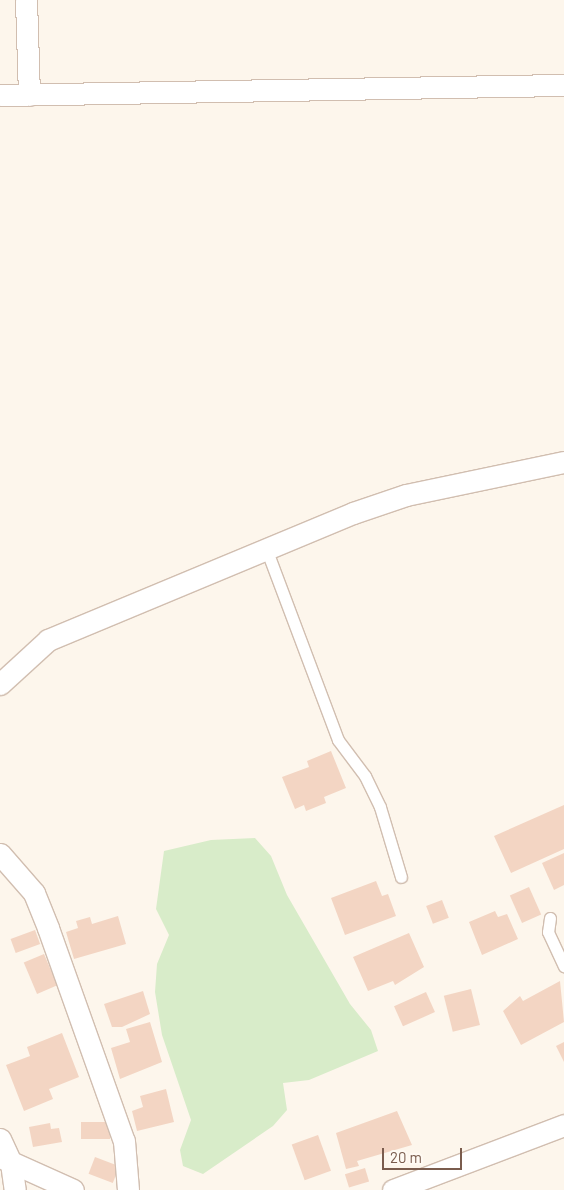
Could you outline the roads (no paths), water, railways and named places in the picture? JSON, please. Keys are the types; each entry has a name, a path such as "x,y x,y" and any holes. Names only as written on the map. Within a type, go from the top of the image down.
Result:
{"street":[{"path":"26,0 29,95"},
{"path":"0,95 564,85"},
{"path":"0,684 48,640 406,495 564,462"},
{"path":"0,854 30,887 48,928 124,1141 128,1190"},
{"path":"394,1190 564,1124"},
{"path":"0,1139 15,1190"},
{"path":"5,1160 73,1190"}],"lane":[{"path":"267,551 338,740 365,776 380,807 401,877"},
{"path":"550,918 548,932 564,967"}]}
